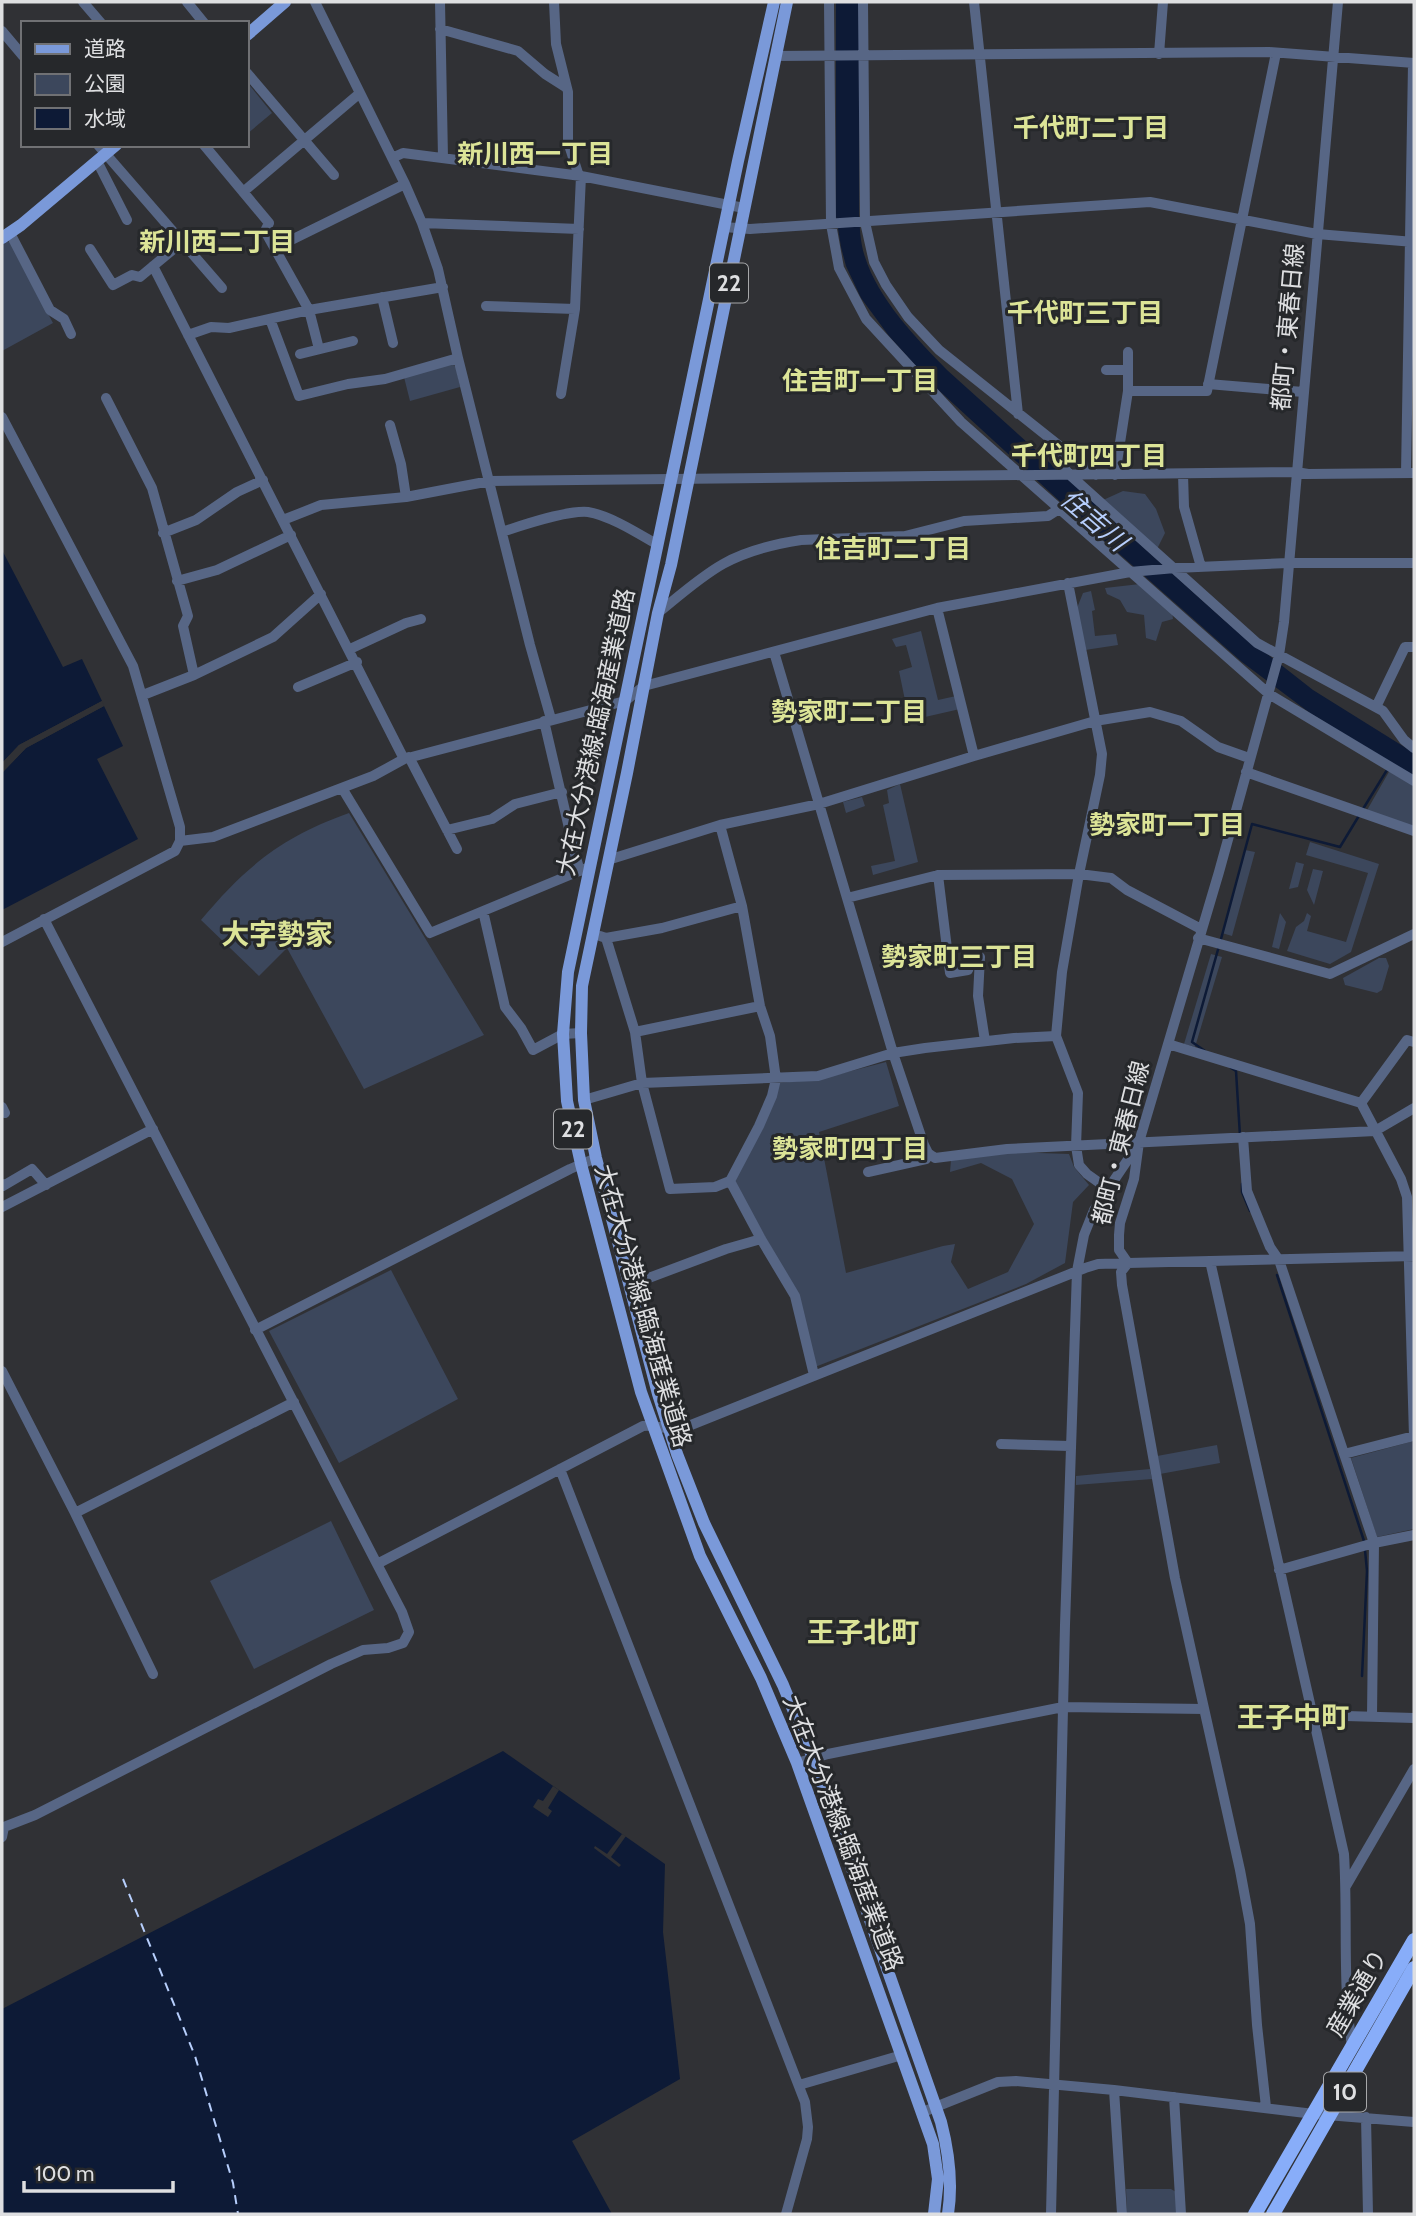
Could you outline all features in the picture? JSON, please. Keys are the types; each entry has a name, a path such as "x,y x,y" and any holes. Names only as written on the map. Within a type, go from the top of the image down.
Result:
{"highway":[{"name":"産業通り","path":"1255,2214 1414,1940"},
{"name":"産業通り","path":"1273,2214 1414,1968"}],"main road":[{"path":"248,33 285,2"},
{"name":"大在大分港線;臨海産業道路","path":"774,2 625,701 585,869 566,982 563,1034 567,1101 581,1164 651,1425 701,1556 761,1678 797,1763 923,2112 937,2160 938,2188 934,2214"},
{"name":"大在大分港線;臨海産業道路","path":"787,2 608,860 599,936 582,986 580,1033 584,1100 596,1158 668,1429 704,1524 782,1685 813,1758 935,2107 949,2156 951,2187 947,2214"},
{"path":"6,235 100,154"}],"street":[{"path":"83,2 99,21"},
{"path":"187,2 202,21"},
{"path":"315,2 405,184 422,223 443,287 458,358 530,645 576,858 585,869 430,933 342,788"},
{"path":"440,2 443,158"},
{"path":"554,2 556,44 567,88 568,142 581,176 575,309 561,394"},
{"path":"829,2 833,224 839,268 866,319 961,422 1269,694 1414,781"},
{"path":"863,2 863,222 874,262 908,317 939,350 1097,475"},
{"path":"974,2 1018,414"},
{"path":"1159,54 1163,2"},
{"name":"都町・東春日線","path":"1266,2107 1250,1924 1180,1606 1122,1285 1121,1272 1128,1263 1119,1250 1119,1235 1120,1223 1134,1179 1139,1142 1279,655 1338,2"},
{"path":"440,29 517,51 567,88"},
{"path":"2,31 21,54"},
{"path":"284,520 321,505 406,497 490,481 1410,473 1414,64 1276,53 776,56"},
{"path":"1128,391 1206,391 1276,53"},
{"path":"248,74 334,175"},
{"path":"243,192 360,93"},
{"path":"206,147 269,223 265,231 309,310 319,349"},
{"path":"392,158 403,153 581,176 744,208"},
{"path":"100,154 127,219"},
{"path":"100,154 222,288"},
{"path":"275,248 405,184"},
{"path":"724,227 740,230 1150,202 1317,234 1412,242"},
{"path":"422,223 579,229"},
{"path":"6,235 50,310 64,318 71,334"},
{"path":"90,249 113,285 132,275 140,277 182,242"},
{"path":"153,266 406,758 457,849"},
{"path":"188,335 211,327 229,328 309,310 443,287"},
{"path":"382,298 393,343"},
{"path":"486,306 575,309"},
{"path":"270,319 299,396 348,383 376,381 458,358"},
{"path":"300,354 353,341"},
{"path":"1115,475 1128,391 1128,352"},
{"path":"1106,370 1128,370"},
{"path":"376,381 380,394"},
{"path":"1208,384 1303,392"},
{"path":"106,398 152,488 188,616 183,626 194,675"},
{"path":"2,417 133,666 180,827 180,841 175,851 2,942"},
{"path":"390,425 401,464 406,497"},
{"path":"1062,447 1063,467 1070,476 1257,643 1383,711 1404,740 1414,748"},
{"path":"1183,474 1184,507 1201,567"},
{"path":"163,533 196,520 237,492 263,480"},
{"path":"658,613 724,563 787,542 905,536 964,521 1048,516 1059,509"},
{"path":"502,532 551,517 587,512 623,525 657,545"},
{"path":"177,581 217,570 291,536"},
{"path":"180,841 213,837 373,776 406,758 625,701 644,686 937,608 1132,572 1174,568 1288,563 1414,563"},
{"path":"1068,583 1102,754 1062,972 1056,1036 1078,1093 1077,1159 1083,1169 1108,1189"},
{"path":"143,695 194,675 273,637 321,594"},
{"path":"937,608 974,756"},
{"path":"350,649 421,618"},
{"path":"1376,707 1405,648 1414,647"},
{"path":"774,652 892,1054 924,1144 934,1158 969,1153 1139,1142 1375,1131 1414,1108"},
{"path":"298,687 356,662"},
{"path":"608,860 720,825 819,804 1095,721 1150,712 1181,721 1218,747 1250,758"},
{"path":"1246,772 1414,831"},
{"path":"447,830 492,819 514,804 562,792"},
{"path":"720,825 743,906 760,1006 770,1036 776,1079 759,1126 730,1181 715,1187 670,1189 642,1083 635,1032 599,936 662,928 743,906"},
{"path":"847,898 938,875 1079,874 1111,878 1199,933 1330,974 1414,934"},
{"path":"938,875 950,973 968,970 972,959 980,957 978,996 985,1041"},
{"path":"483,911 505,1007 533,1050 563,1034 580,1033"},
{"path":"2,1837 4,1827 35,1815 331,1664 363,1650 388,1648 403,1643 409,1632 402,1612 44,919"},
{"path":"635,1032 760,1006"},
{"path":"584,1100 642,1083 818,1076 892,1054 985,1041 1056,1036"},
{"path":"1361,1103 1407,1040 1414,1042"},
{"path":"1168,1044 1361,1103 1401,1179 1408,1196 1414,1436 1344,1454"},
{"path":"2,1207 153,1129"},
{"path":"1244,1137 1247,1191 1270,1247 1279,1260 1374,1543 1372,1716"},
{"path":"1051,2214 1070,1446 1077,1271 1086,1228 1094,1210 1139,1142"},
{"path":"255,1330 596,1158"},
{"path":"868,1172 926,1159"},
{"path":"2,1184 3,1186 32,1169 46,1185"},
{"path":"730,1181 794,1296 814,1375"},
{"path":"630,1285 726,1249 761,1239"},
{"path":"377,1564 642,1427 651,1425 681,1429 1098,1264 1411,1256"},
{"path":"1210,1261 1344,1854 1346,1987 1352,2046"},
{"path":"2,1371 153,1674"},
{"path":"75,1513 294,1402"},
{"path":"1001,1444 1070,1446"},
{"path":"560,1469 805,2102 808,2127 804,2153 786,2214"},
{"path":"1279,1570 1374,1543 1414,1535"},
{"path":"797,1763 1063,1707 1204,1709"},
{"path":"1312,1715 1414,1718"},
{"path":"1346,1886 1414,1769"},
{"path":"799,2085 902,2055"},
{"path":"923,2112 998,2082 1056,2084 1314,2114 1414,2122"},
{"path":"1114,2090 1122,2214"},
{"path":"1174,2097 1181,2214"},
{"path":"1366,2117 1368,2214"}],"green space":[{"path":"248,83 272,113 248,133"},
{"path":"10,242 53,323 2,351 2,244"},
{"path":"452,364 456,367 460,387 410,401 404,377"},
{"path":"1123,491 1145,494 1156,509 1165,533 1157,549 1101,501"},
{"path":"1140,584 1172,612 1173,619 1162,622 1156,641 1146,638 1144,615 1127,612 1120,600 1107,594 1105,588"},
{"path":"1091,591 1095,610 1092,611 1095,636 1116,634 1118,645 1085,650 1075,613 1083,593"},
{"path":"921,631 938,700 956,696 960,709 925,717 908,715 899,671 912,667 906,645 896,647 892,639"},
{"path":"1390,770 1414,784 1414,827 1366,812"},
{"path":"900,784 918,862 873,875 871,866 895,861 883,805 889,803 887,790"},
{"path":"862,797 865,806 846,813 843,802"},
{"path":"349,813 484,1035 364,1089 287,948 259,976 201,920 234,884 267,855 304,832"},
{"path":"1310,842 1379,864 1351,952 1330,964 1287,951 1296,927 1304,921 1307,913 1311,916 1307,931 1346,942 1368,873 1306,855"},
{"path":"1245,850 1255,852 1232,936 1222,933"},
{"path":"1296,862 1304,864 1298,887 1289,889"},
{"path":"1313,869 1323,871 1314,905 1307,890"},
{"path":"1280,913 1286,922 1279,949 1272,947"},
{"path":"1211,954 1222,957 1195,1047 1184,1044"},
{"path":"1379,958 1386,958 1389,966 1382,990 1377,993 1345,985 1343,978"},
{"path":"886,1062 899,1106 819,1132 846,1273 955,1244 951,1262 968,1289 1008,1272 1034,1224 1012,1179 981,1163 950,1172 951,1160 1012,1152 1069,1154 1074,1167 1089,1185 1073,1202 1065,1263 1026,1284 815,1367 798,1295 733,1180 778,1083 820,1079"},
{"path":"391,1270 458,1399 339,1463 269,1331"},
{"path":"1414,1441 1414,1529 1377,1537 1351,1458"},
{"path":"1217,1445 1220,1463 1160,1474 1157,1456"},
{"path":"1150,1469 1152,1479 1076,1485 1076,1476"},
{"path":"331,1521 374,1610 254,1669 210,1581"},
{"path":"1126,2189 1171,2189 1176,2192 1176,2214 1127,2214"}],"water":[{"name":"住吉川","path":"836,2 859,2 859,214 862,246 871,273 900,318 947,370 1224,620 1313,690 1414,753 1414,777 1310,713 1242,662 932,384 889,336 861,298 846,266 836,216"},
{"path":"2,550 63,667 82,659 102,701 19,745 2,763"},
{"path":"104,706 123,746 97,759 138,839 2,910 2,773 26,748"},
{"path":"503,1751 665,1864 663,1932 680,2079 572,2141 612,2214 2,2214 2,2009"}],"pier":[{"path":"102,701 104,706 26,748 2,773 2,763 19,745"},
{"path":"553,1786 559,1790 548,1808 552,1811 548,1817 533,1807 538,1799 543,1801"},
{"path":"622,1834 626,1836 611,1857 621,1865 619,1867 594,1848 595,1846 607,1854"}],"waterway":[{"path":"1363,809 1387,770"},
{"path":"1221,939 1252,824 1340,847 1360,814"},
{"path":"1205,1051 1192,1042 1219,946"},
{"path":"1231,1068 1236,1071 1240,1136"},
{"path":"1242,1184 1242,1192 1250,1211"},
{"path":"1277,1275 1365,1544"},
{"path":"1362,1676 1367,1571 1365,1550"}],"ferry route":[{"path":"123,1879 195,2056 233,2183 238,2214"}],"district":[{"name":"千代町二丁目","path":"1091,128"},
{"name":"新川西一丁目","path":"535,154"},
{"name":"新川西二丁目","path":"217,242"},
{"name":"千代町三丁目","path":"1085,313"},
{"name":"住吉町一丁目","path":"860,381"},
{"name":"千代町四丁目","path":"1089,456"},
{"name":"住吉町二丁目","path":"893,549"},
{"name":"勢家町二丁目","path":"849,712"},
{"name":"勢家町一丁目","path":"1167,825"},
{"name":"大字勢家","path":"277,934"},
{"name":"勢家町三丁目","path":"959,957"},
{"name":"勢家町四丁目","path":"850,1149"},
{"name":"王子北町","path":"863,1632"},
{"name":"王子中町","path":"1293,1717"}]}
